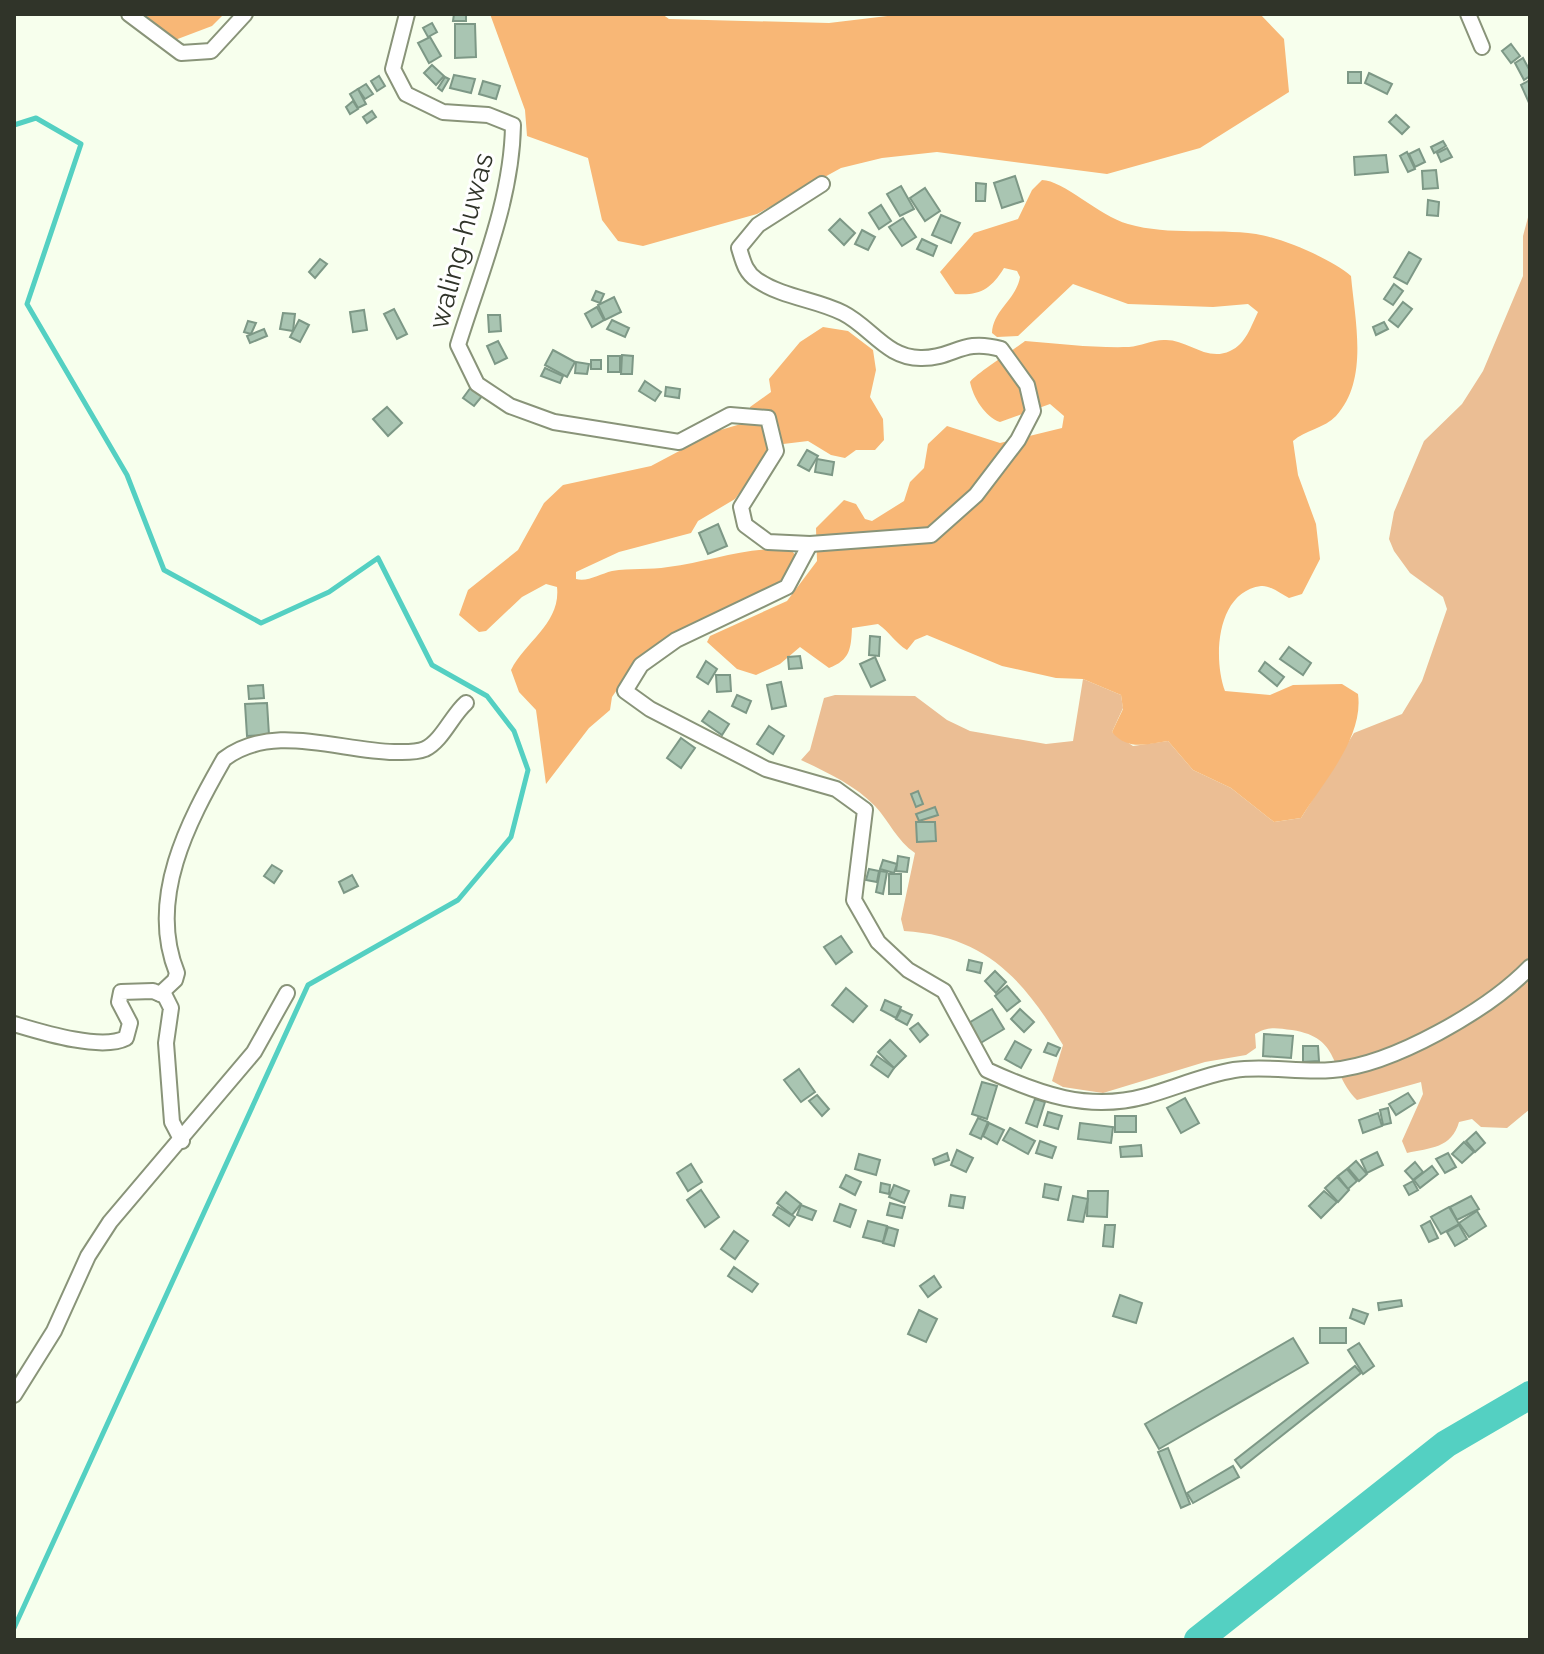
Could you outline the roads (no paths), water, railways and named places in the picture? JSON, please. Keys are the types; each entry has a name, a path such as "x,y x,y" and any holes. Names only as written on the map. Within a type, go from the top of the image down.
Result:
{"street":[{"path":"129,14 181,53 211,51 245,14"},
{"name":"waling-huwas","path":"407,14 393,69 406,94 443,112 488,115 513,125 512,159 503,200 458,345 477,384 510,406 554,422 679,442 730,415 768,418 776,451 741,507 745,525 768,542 810,544"},
{"path":"1468,14 1482,47"},
{"path":"822,184 758,225 739,248 744,265 755,278 796,300 846,314 894,353 923,359 969,344 1001,349 1027,385 1033,411 1018,440 976,495 931,535 810,544 787,587 676,640 641,665 625,691 650,709 766,769 836,789 865,810 854,900 878,942 908,970 944,991 987,1070 1072,1102 1143,1097 1236,1070 1334,1070 1380,1057 1444,1030 1509,989 1530,967"},
{"path":"160,994 175,980 177,973 170,955 167,894 174,864 224,759 235,751 272,739 369,752 414,752 428,748 466,703"},
{"path":"14,1024 47,1034 114,1044 126,1038 130,1023 119,1002 121,992 153,991 160,994 171,1008 166,1043 172,1122 182,1141"},
{"path":"14,1395 54,1331 88,1256 110,1222 182,1141 254,1052 287,993"}],"waterway":[{"path":"14,125 36,118 81,144 27,304 127,475 164,570 261,623 329,592 378,558 432,665 487,696 514,731 528,770 511,837 458,900 308,985 14,1628"},
{"path":"1198,1640 1446,1444 1530,1395"}]}
